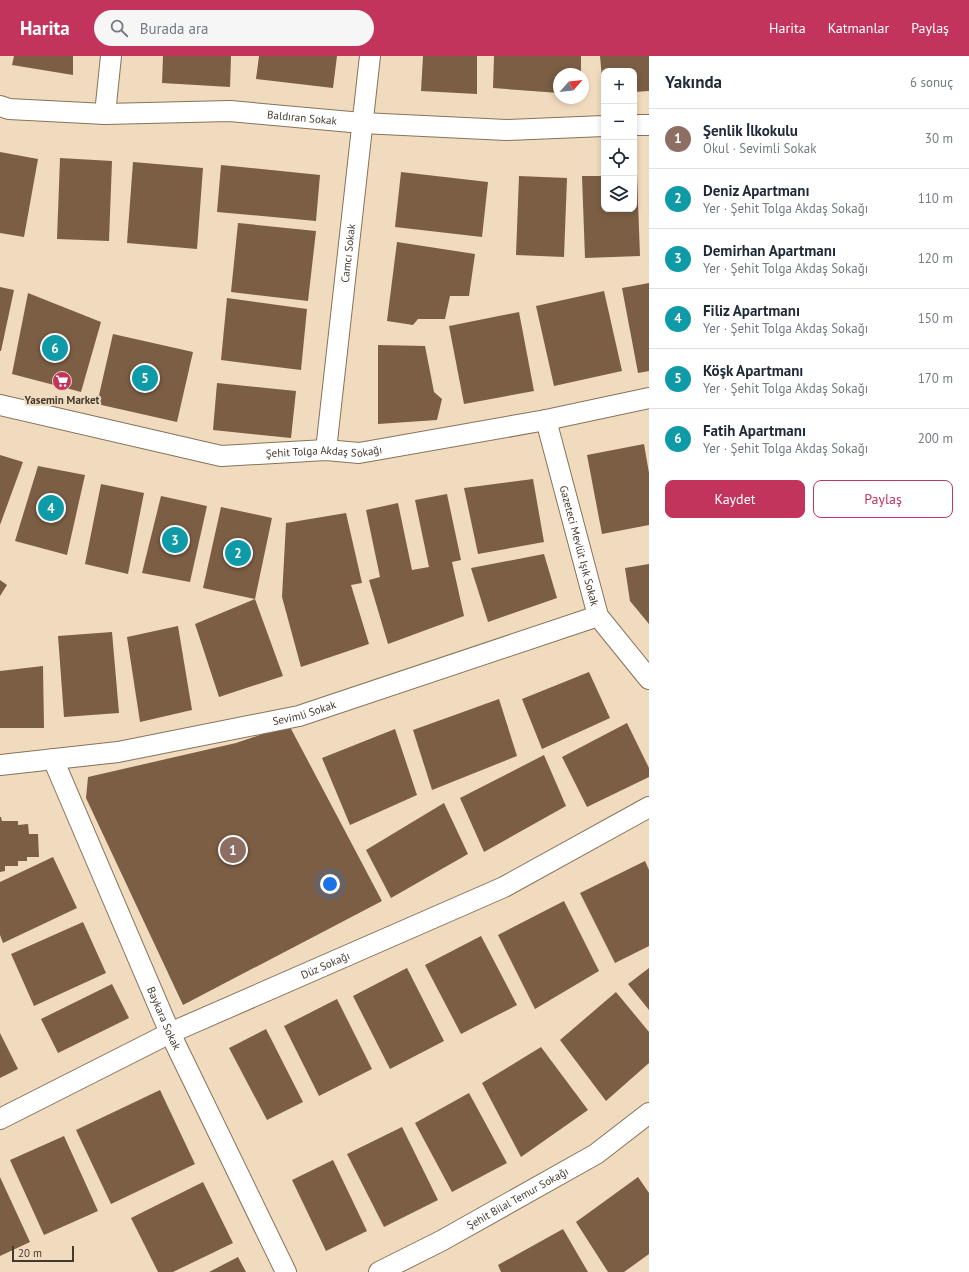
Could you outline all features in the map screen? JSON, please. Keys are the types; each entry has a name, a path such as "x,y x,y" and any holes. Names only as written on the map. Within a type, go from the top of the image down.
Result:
{"street":[{"path":"105,114 111,56"},
{"name":"Camcı Sokak","path":"326,450 370,56"},
{"name":"Baldıran Sokak","path":"0,106 9,109 105,114 230,111 362,123 506,130 601,126"},
{"path":"637,125 649,125"},
{"name":"Şehit Tolga Akdaş Sokağı","path":"0,405 221,456 326,450 359,453 546,420 649,398"},
{"name":"Gazeteci Mevlüt Işık Sokak","path":"546,420 598,616 649,679"},
{"name":"Sevimli Sokak","path":"0,765 118,752 299,716 598,616"},
{"name":"Baykara Sokak","path":"52,759 170,1033 286,1272"},
{"name":"Düz Sokağı","path":"0,1119 170,1033 504,887 649,807"},
{"name":"Şehit Bilal Temur Sokağı","path":"379,1272 442,1240 596,1154 649,1113"}],"building":[{"path":"14,56 73,56 73,75 12,65"},
{"path":"163,56 231,56 230,87 162,83"},
{"path":"259,56 337,56 333,88 256,79"},
{"path":"423,56 477,56 477,94 421,91"},
{"path":"494,56 581,56 581,68 553,68 553,93 493,88"},
{"path":"600,56 649,56 649,91 637,92 637,68 601,68"},
{"path":"0,152 38,159 24,237 0,233"},
{"path":"60,158 112,161 109,241 57,239"},
{"path":"133,162 203,168 197,249 127,243"},
{"path":"221,165 320,175 316,221 217,212"},
{"path":"401,172 488,182 482,237 395,227"},
{"path":"637,175 640,256 585,258 582,176 601,176 601,212 637,212"},
{"path":"519,176 567,178 564,257 516,255"},
{"path":"238,223 316,231 308,301 231,292"},
{"path":"397,242 475,254 469,296 450,296 445,319 418,319 413,325 387,321"},
{"path":"649,283 649,371 638,373 622,288"},
{"path":"0,287 14,290 1,351 0,351"},
{"path":"604,291 622,371 554,386 536,306"},
{"path":"28,293 101,322 81,392 12,374"},
{"path":"227,298 307,309 301,370 221,360"},
{"path":"519,312 534,391 464,404 449,326"},
{"path":"113,334 193,352 177,422 97,404"},
{"path":"378,345 425,346 434,392 442,399 437,420 378,424"},
{"path":"217,383 296,391 291,438 213,430"},
{"path":"644,444 649,473 649,525 602,534 587,455"},
{"path":"0,455 23,462 0,525"},
{"path":"38,466 85,475 67,555 15,541"},
{"path":"533,479 544,542 478,554 464,488"},
{"path":"101,484 144,493 128,574 85,564"},
{"path":"447,494 461,560 452,562 464,616 388,644 369,580 380,577 366,510 398,503 412,570 429,567 415,500"},
{"path":"161,496 207,506 190,582 142,573"},
{"path":"221,507 272,518 255,599 203,588"},
{"path":"346,513 362,583 351,585 369,644 301,667 282,597 286,523"},
{"path":"544,554 557,598 488,622 471,568"},
{"path":"649,564 649,624 630,601 625,568"},
{"path":"0,580 7,585 0,596"},
{"path":"255,599 283,676 219,697 195,624"},
{"path":"178,626 192,710 140,722 127,637"},
{"path":"112,632 119,713 64,717 58,636"},
{"path":"43,666 44,728 0,728 0,671"},
{"path":"589,672 610,718 542,749 522,699"},
{"path":"499,699 517,756 432,790 413,730"},
{"path":"627,723 649,768 649,777 587,807 562,757"},
{"path":"289,725 382,901 183,1005 86,798 88,777 236,743"},
{"path":"395,729 417,795 350,825 322,758"},
{"path":"544,755 566,806 484,852 460,798"},
{"path":"444,803 468,854 391,898 366,850"},
{"path":"0,817 2,821 18,821 18,825 28,824 29,834 38,834 39,857 27,857 27,861 18,861 18,866 5,866 5,871 0,872"},
{"path":"53,857 77,908 3,943 0,935 0,882"},
{"path":"645,861 649,870 649,946 615,963 580,893"},
{"path":"564,901 599,971 535,1009 498,935"},
{"path":"83,922 106,973 34,1006 11,954"},
{"path":"481,936 517,1005 461,1034 425,965"},
{"path":"407,968 444,1041 390,1069 353,996"},
{"path":"649,968 649,1010 628,984"},
{"path":"112,984 129,1018 58,1053 41,1019"},
{"path":"616,992 649,1032 649,1063 606,1101 560,1040"},
{"path":"337,999 372,1069 319,1096 284,1026"},
{"path":"266,1029 303,1102 267,1120 229,1048"},
{"path":"0,1033 18,1069 0,1078"},
{"path":"541,1047 588,1110 521,1157 482,1083"},
{"path":"160,1090 195,1164 111,1204 76,1130"},
{"path":"469,1093 507,1163 452,1192 415,1123"},
{"path":"402,1127 438,1200 384,1227 347,1154"},
{"path":"64,1136 98,1211 44,1235 10,1160"},
{"path":"333,1160 367,1231 326,1251 292,1180"},
{"path":"0,1177 30,1242 0,1256"},
{"path":"638,1177 649,1193 649,1254 624,1272 608,1272 576,1222"},
{"path":"203,1182 233,1243 173,1272 158,1272 131,1218"},
{"path":"563,1229 588,1272 501,1272 498,1265"},
{"path":"238,1257 246,1272 209,1272"}],"place":[{"name":"Fatih Apartmanı","path":"55,348"},
{"name":"Köşk Apartmanı","path":"145,378"},
{"name":"Yasemin Market","path":"62,381"},
{"name":"Filiz Apartmanı","path":"51,508"},
{"name":"Demirhan Apartmanı","path":"175,540"},
{"name":"Deniz Apartmanı","path":"238,553"},
{"name":"Şenlik İlkokulu","path":"233,850"}]}
